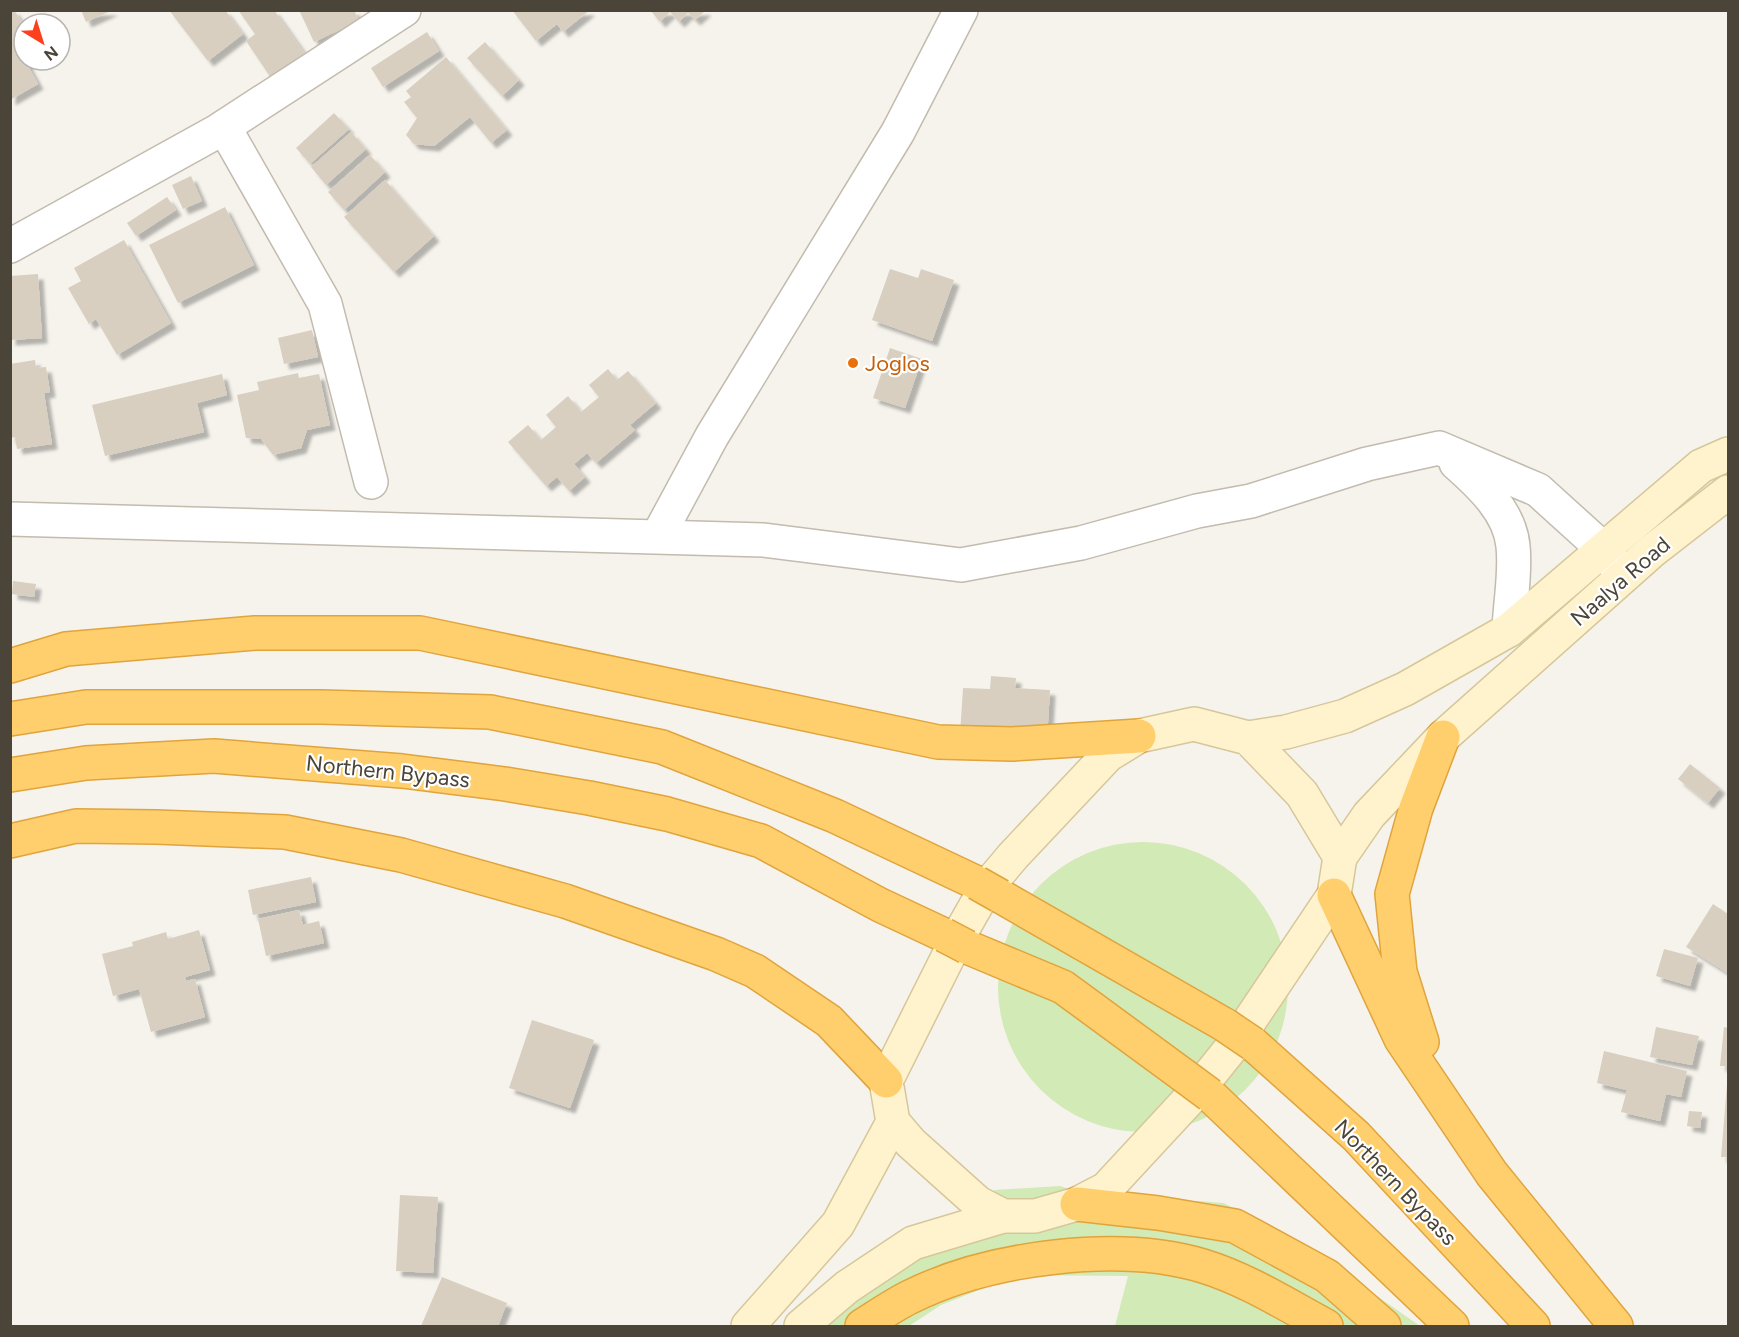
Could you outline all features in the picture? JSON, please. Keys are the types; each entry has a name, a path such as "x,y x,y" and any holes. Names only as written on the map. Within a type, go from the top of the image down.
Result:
{"highway":[{"path":"10,666 66,649 255,633 420,633 938,742 1012,744 1139,736"},
{"name":"Northern Bypass","path":"10,719 87,707 321,707 490,712 662,747 835,816 989,889 1225,1025 1253,1044 1356,1136 1533,1326"},
{"path":"1438,1094 1400,972 1392,894 1416,808 1443,737"},
{"name":"Northern Bypass","path":"10,775 86,763 214,756 318,763 505,784 589,798 667,814 761,842 880,905 955,941 1063,987 1210,1095 1446,1320"},
{"path":"10,841 76,826 156,827 285,832 401,855 586,908 716,954 755,971 830,1021 886,1081"},
{"path":"1334,895 1401,1039 1492,1174 1616,1326"},
{"path":"1077,1204 1158,1213 1234,1226 1327,1276 1384,1326"},
{"path":"862,1326 913,1295 970,1274 1069,1254 1137,1254 1203,1266 1267,1294 1326,1326"}],"main road":[{"path":"1004,1216 978,1203 937,1168 893,1122 886,1081 943,964 986,888 1108,755 1139,736 1194,724 1248,738 1286,732 1345,716 1406,689 1509,630 1602,548 1701,466 1728,454"},
{"name":"Naalya Road","path":"1340,857 1369,815 1443,737 1652,551 1728,492"},
{"path":"801,1326 846,1287 913,1243 943,1232 1004,1216 1035,1216 1077,1204 1106,1189 1195,1093 1238,1039 1334,895 1340,857 1302,794 1248,738"},
{"path":"748,1326 838,1224 893,1122"}],"street":[{"path":"10,246 224,126 404,10"},
{"path":"658,536 712,436 898,132 961,10"},
{"path":"224,126 325,304 371,482"},
{"path":"1439,448 1483,486 1504,518 1513,545 1509,630"},
{"path":"10,519 764,540 961,565 1081,543 1197,511 1251,501 1367,464 1439,448 1538,490 1602,548 1625,577"},
{"path":"10,849 156,827"}],"green space":[{"path":"1143,842 1185,848 1211,859 1235,875 1255,895 1271,919 1282,945 1288,987 1282,1029 1271,1055 1255,1079 1235,1099 1211,1115 1185,1126 1143,1132 1101,1126 1075,1115 1051,1099 1031,1079 1015,1055 1004,1029 998,987 1004,945 1015,919 1031,895 1051,875 1075,859 1101,848"},
{"path":"1060,1186 1112,1204 1167,1205 1197,1201 1224,1203 1321,1257 1420,1326 1115,1326 1128,1276 1017,1275 941,1305 909,1326 817,1326 995,1190"}],"building":[{"path":"10,10 14,10 15,12 12,12 12,72 31,72 38,84 10,100"},
{"path":"81,10 113,10 86,22"},
{"path":"169,10 225,10 243,34 208,61"},
{"path":"238,10 274,10 305,54 271,78 246,41 255,34"},
{"path":"299,10 354,10 359,21 314,42"},
{"path":"512,10 590,10 563,32 557,24 536,41"},
{"path":"650,10 706,10 695,20 688,13 679,22 670,12 660,22"},
{"path":"427,32 439,51 383,87 371,68"},
{"path":"485,42 519,80 502,96 467,58"},
{"path":"446,57 507,130 491,143 470,117 434,146 414,144 406,135 417,118 404,102 411,97 406,91"},
{"path":"334,113 349,129 310,164 296,148"},
{"path":"351,132 366,149 326,185 311,167"},
{"path":"370,155 385,172 344,210 328,192"},
{"path":"191,176 202,201 183,209 172,185"},
{"path":"385,180 434,236 394,272 344,217"},
{"path":"167,197 176,210 136,236 127,223"},
{"path":"225,207 254,265 178,303 149,245"},
{"path":"124,240 171,323 117,355 96,319 89,324 68,288 81,281 74,268"},
{"path":"890,269 918,278 921,269 954,280 932,341 872,320"},
{"path":"38,274 42,338 10,340 10,276"},
{"path":"312,330 318,357 284,364 278,338"},
{"path":"890,348 922,359 905,408 873,398"},
{"path":"35,360 36,368 46,367 50,392 44,393 52,444 17,449 15,437 10,438 10,364"},
{"path":"608,369 617,380 628,371 656,403 630,425 635,430 596,463 587,453 574,464 585,477 569,491 557,477 546,486 508,442 528,425 541,440 556,427 546,415 568,396 581,412 599,397 589,385"},
{"path":"298,373 299,378 319,374 330,425 307,430 301,448 273,455 261,439 246,438 237,395 259,390 257,382"},
{"path":"222,374 227,395 197,403 204,432 105,456 92,405"},
{"path":"13,581 36,584 34,597 12,594"},
{"path":"991,676 1016,678 1015,688 1050,690 1047,739 960,734 963,688 990,689"},
{"path":"1690,764 1720,788 1708,803 1678,779"},
{"path":"311,877 316,902 253,915 248,890"},
{"path":"1713,904 1728,914 1728,973 1686,947"},
{"path":"299,910 303,925 319,921 324,943 266,956 258,919"},
{"path":"199,930 210,970 185,977 186,981 195,979 205,1017 151,1032 139,989 113,996 102,954 133,946 132,942 166,932 168,939"},
{"path":"1664,949 1698,958 1690,986 1656,976"},
{"path":"532,1020 594,1040 570,1108 509,1088"},
{"path":"1656,1027 1699,1036 1692,1065 1650,1057"},
{"path":"1724,1027 1728,1028 1728,1066 1720,1066"},
{"path":"1604,1051 1687,1071 1681,1097 1666,1094 1660,1121 1621,1112 1627,1090 1597,1083"},
{"path":"1727,1084 1728,1157 1721,1157"},
{"path":"1689,1111 1702,1112 1700,1128 1687,1126"},
{"path":"400,1195 438,1197 433,1273 396,1271"},
{"path":"442,1277 507,1303 498,1326 421,1326"}],"place":[{"name":"Joglos","path":"853,363"}]}
